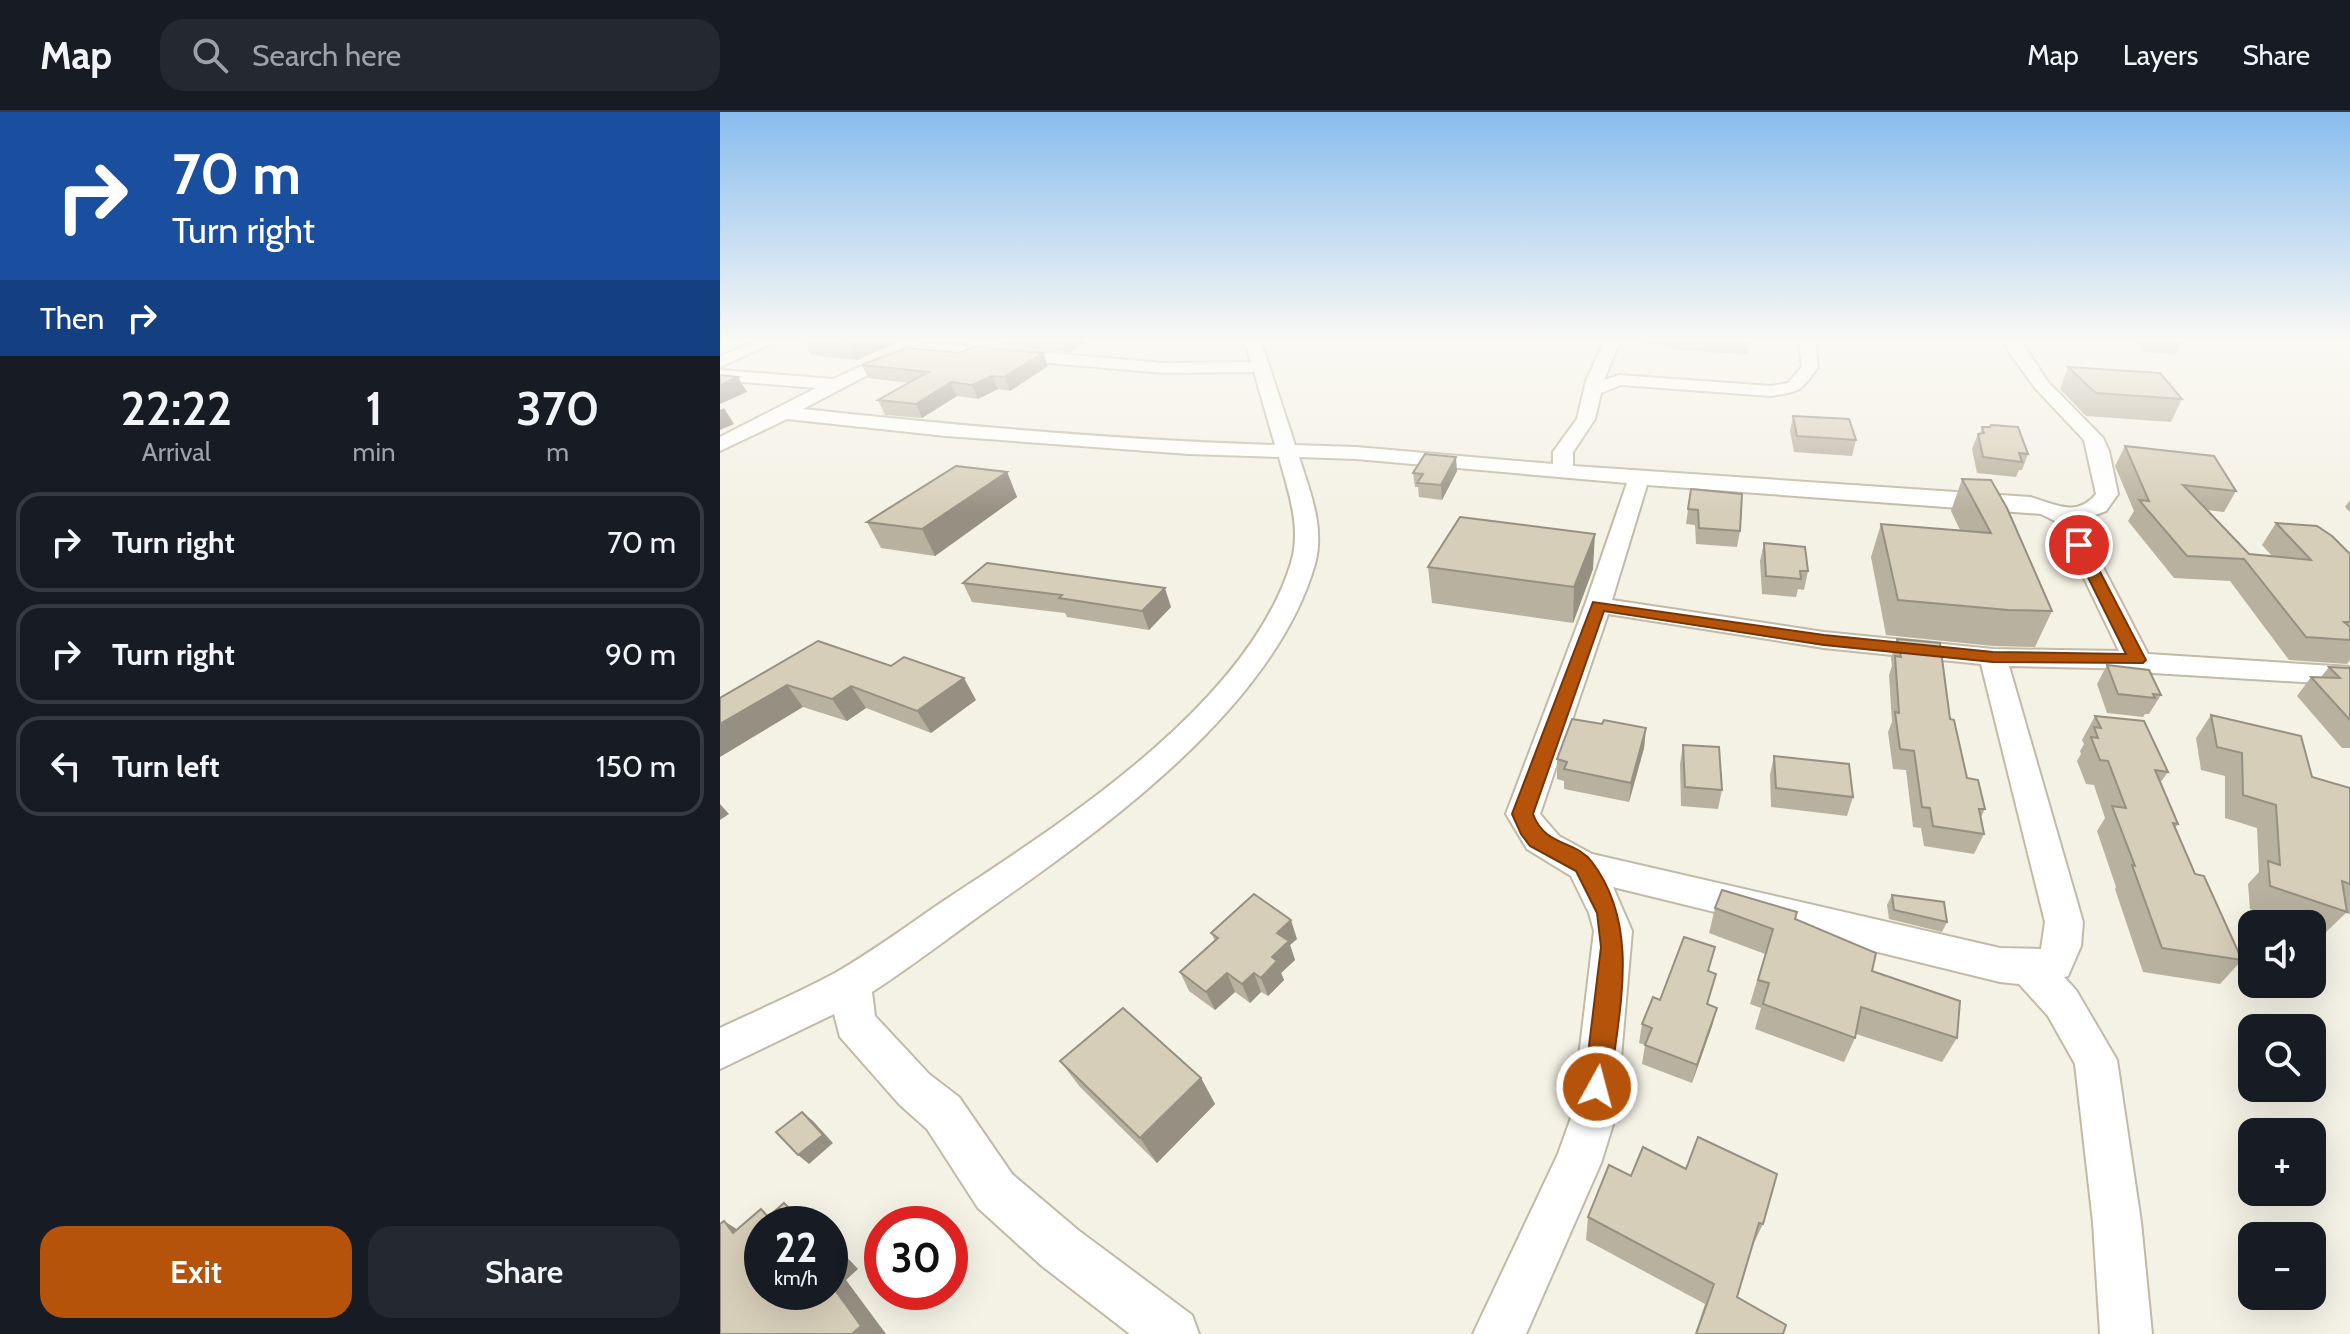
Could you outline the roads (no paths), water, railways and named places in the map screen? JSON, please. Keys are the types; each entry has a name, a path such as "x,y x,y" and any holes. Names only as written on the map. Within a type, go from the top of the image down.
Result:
{"street":[{"path":"720,445 811,398"},
{"path":"720,1049 851,984 1055,846 1137,781 1208,712 1248,666 1287,604 1303,562 1305,510 1271,398"},
{"path":"1563,470 1563,452 1586,419 1592,398"},
{"path":"784,413 933,429 1189,448 1288,450 1639,478 2030,504 2066,518 2098,506 2107,494 2099,451 2093,438 2055,398"},
{"path":"1639,478 1598,605 1523,814 1528,828 1538,840 1584,866 2000,965 2029,968 2054,964 2062,946 2064,922 1993,657"},
{"path":"2066,518 2137,660"},
{"path":"1598,605 1792,636 1993,657 2137,660 2153,664 2350,676"},
{"path":"1499,1334 1578,1163 1594,1115 1613,931 1608,913 1584,866"},
{"path":"2029,968 2062,1003 2096,1060 2117,1222 2126,1334"},
{"path":"851,984 855,1024 914,1089 943,1113 995,1191 1060,1248 1173,1334"}]}
